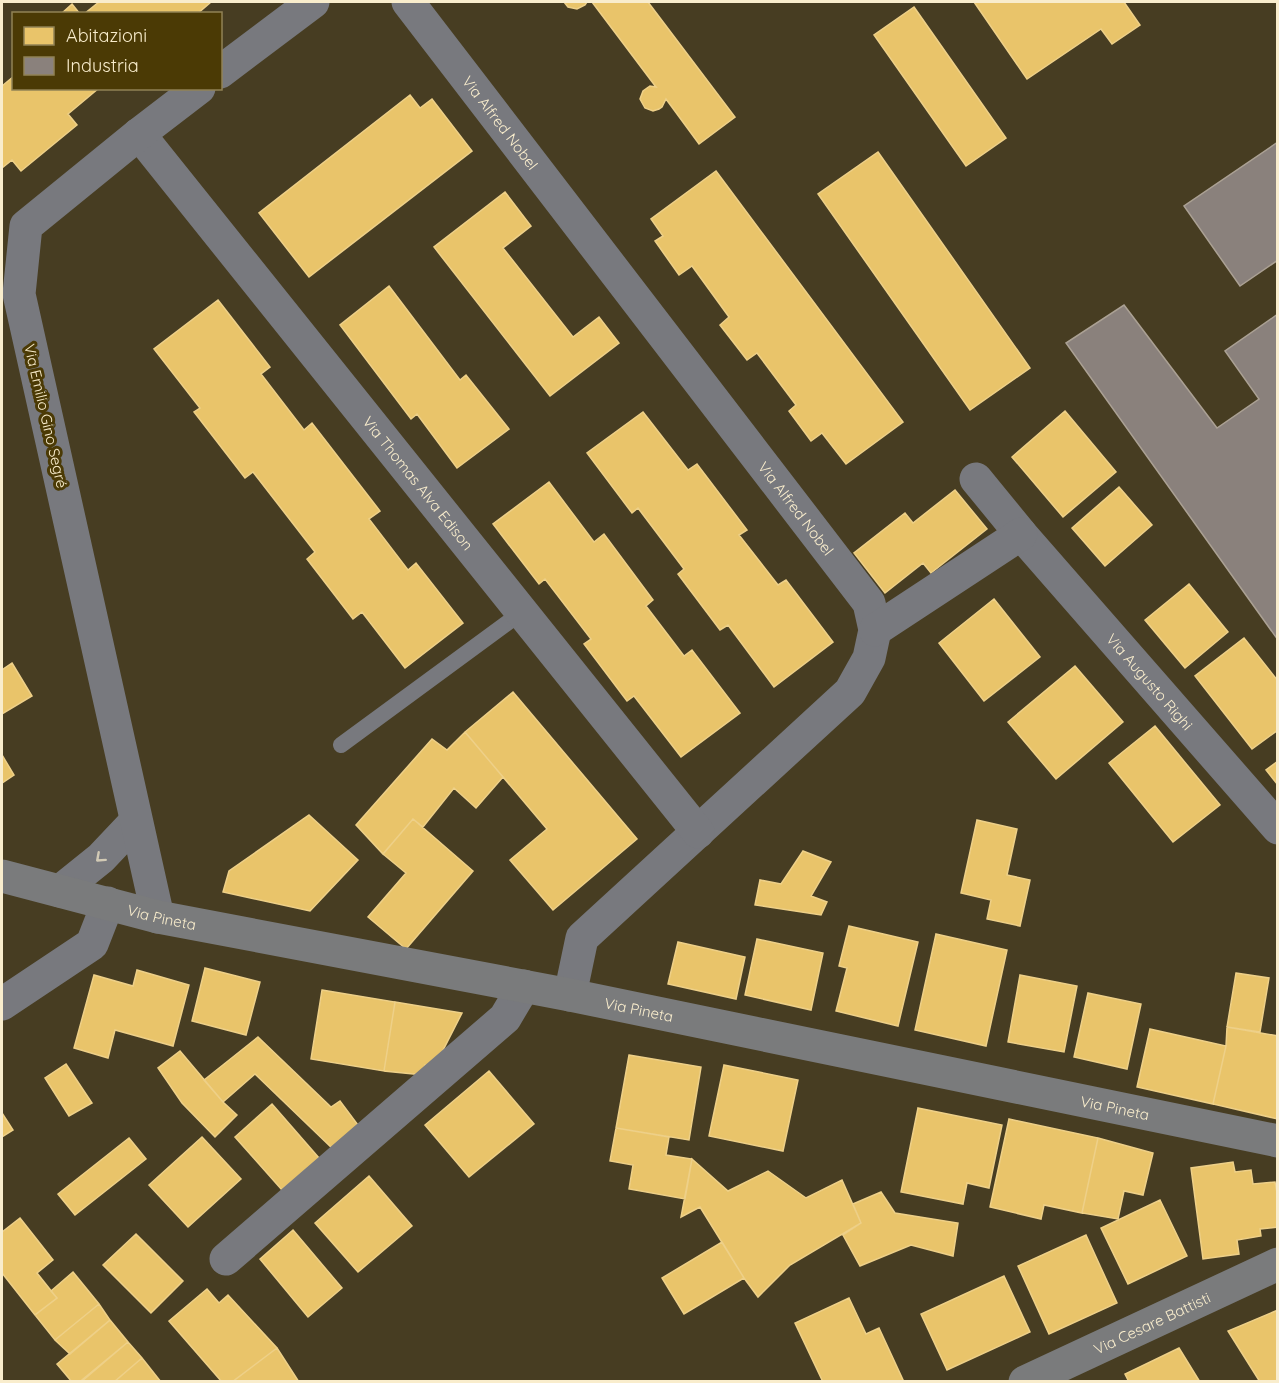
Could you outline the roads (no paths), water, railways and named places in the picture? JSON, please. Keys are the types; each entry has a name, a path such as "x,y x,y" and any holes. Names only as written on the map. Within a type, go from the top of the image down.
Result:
{"street":[{"path":"222,70 313,2"},
{"name":"Via Alfred Nobel","path":"408,2 869,603 875,630 868,658 850,692 582,938 570,995"},
{"name":"Via Emilio Gino Segré","path":"158,917 19,294 26,226 196,90"},
{"name":"Via Thomas Alva Edison","path":"139,134 698,832"},
{"name":"Via Augusto Righi","path":"976,479 1021,534 1278,828"},
{"path":"875,630 1021,534"},
{"path":"60,891 101,858 136,821"},
{"name":"Via Pineta","path":"2,876 158,917 570,995 1278,1141"},
{"path":"2,1004 92,944 108,903"},
{"path":"226,1258 504,1018 524,986"},
{"name":"Via Cesare Battisti","path":"1025,1382 1278,1264"}],"lane":[{"path":"341,745 522,612"}]}
